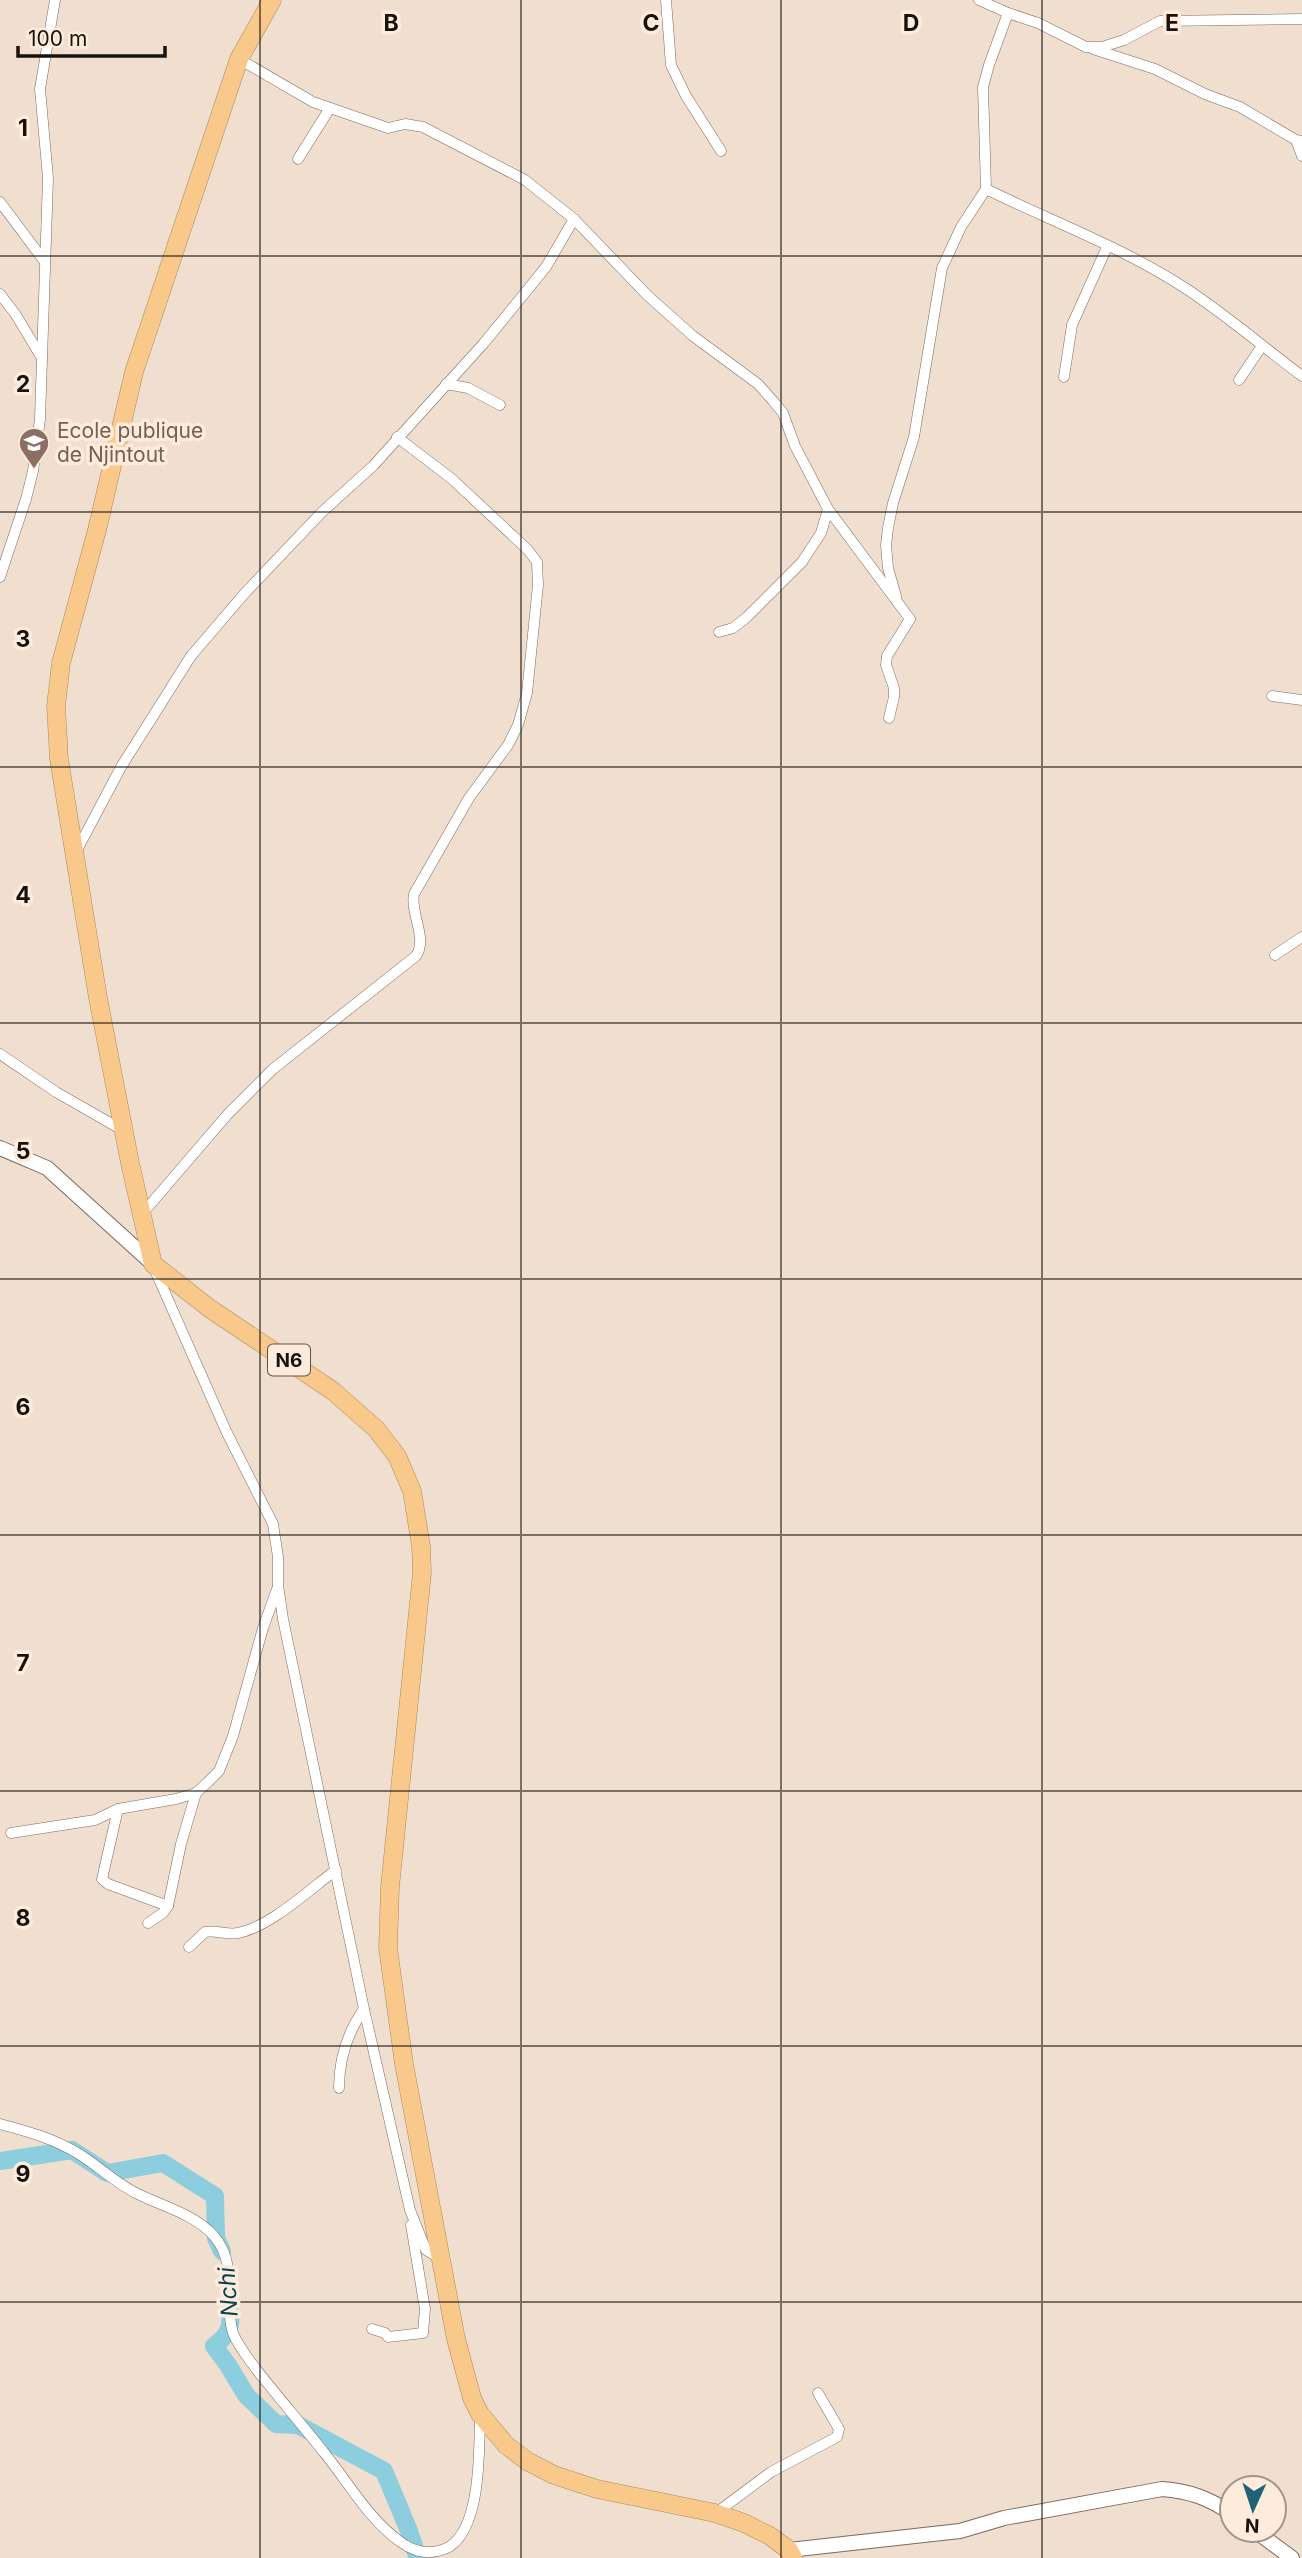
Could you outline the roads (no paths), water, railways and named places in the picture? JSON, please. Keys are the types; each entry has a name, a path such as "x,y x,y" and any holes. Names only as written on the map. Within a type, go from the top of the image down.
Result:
{"highway":[{"path":"153,1264 124,1131 66,811 56,706 61,663 97,530 134,372 239,59 272,0"},
{"name":"N6","path":"153,1264 209,1308 355,1408 397,1456 412,1491 421,1546 422,1573 393,1851 388,1948 404,2064 441,2259 472,2398 480,2414 506,2445 527,2461 554,2475 597,2489 715,2514 744,2523 771,2536 791,2554"}],"street":[{"path":"0,577 15,539 33,471 40,419 47,166 40,89 55,0"},
{"path":"666,0 671,65 685,96 721,151"},
{"path":"979,0 1038,23 1086,47 1155,69 1205,94 1240,107 1299,140 1302,156"},
{"path":"897,601 888,568 888,528 914,437 942,268 961,227 986,189 983,87 1008,13"},
{"path":"1086,47 1102,47 1124,40 1160,21 1302,19"},
{"path":"239,59 304,97 388,128 405,124 423,127 524,180 575,219 648,296 693,336 758,384 783,413 795,446 828,509 910,619 887,656 886,665 894,688 889,718"},
{"path":"298,159 331,108"},
{"path":"986,189 1180,285 1228,318 1302,376"},
{"path":"0,202 45,262"},
{"path":"75,856 121,767 191,656 254,583 322,512 373,466 484,343 547,267 575,219"},
{"path":"1064,377 1072,325 1107,247"},
{"path":"0,294 40,356"},
{"path":"1239,380 1262,346"},
{"path":"446,384 468,388 500,405"},
{"path":"141,1215 227,1115 273,1069 416,956 421,945 414,894 464,806 508,745 518,725 527,693 538,585 537,562 482,506 397,437"},
{"path":"719,632 733,628 747,617 802,562 821,533 828,509"},
{"path":"1272,696 1302,700"},
{"path":"1275,955 1302,937"},
{"path":"0,1054 66,1098 124,1131"},
{"path":"0,1148 47,1167 153,1264 227,1433 270,1517 278,1557 278,1585 363,2009 410,2210 425,2309 423,2333 388,2337 385,2333 372,2329"},
{"path":"11,1833 95,1820 118,1809 159,1803 195,1793 219,1771 239,1717 263,1628 278,1585"},
{"path":"148,1923 168,1906 195,1793"},
{"path":"118,1809 102,1879 108,1884 168,1906"},
{"path":"189,1947 205,1932 234,1934 266,1921 297,1902 336,1870"},
{"path":"340,2088 339,2072 344,2048 363,2009"},
{"path":"0,2124 48,2139 77,2153 132,2192 203,2225 216,2238 226,2257 232,2328 238,2343 368,2511 403,2544 421,2552 434,2553 449,2547 462,2535 471,2509 479,2466 480,2414"},
{"path":"410,2210 426,2250 441,2259"},
{"path":"715,2514 771,2472 837,2437 839,2429 818,2393"},
{"path":"791,2554 960,2531 1004,2518 1162,2489 1187,2491 1218,2505"},
{"path":"1273,2544 1292,2558"}],"waterway":[{"name":"Nchi","path":"0,2161 72,2150 107,2173 163,2163 215,2196 216,2238 222,2251"},
{"name":"Nchi","path":"230,2312 228,2331 214,2346 246,2395 276,2424 298,2425 384,2471 418,2558"}],"place":[{"name":"Ecole publique de Njintout","path":"34,470"}]}
